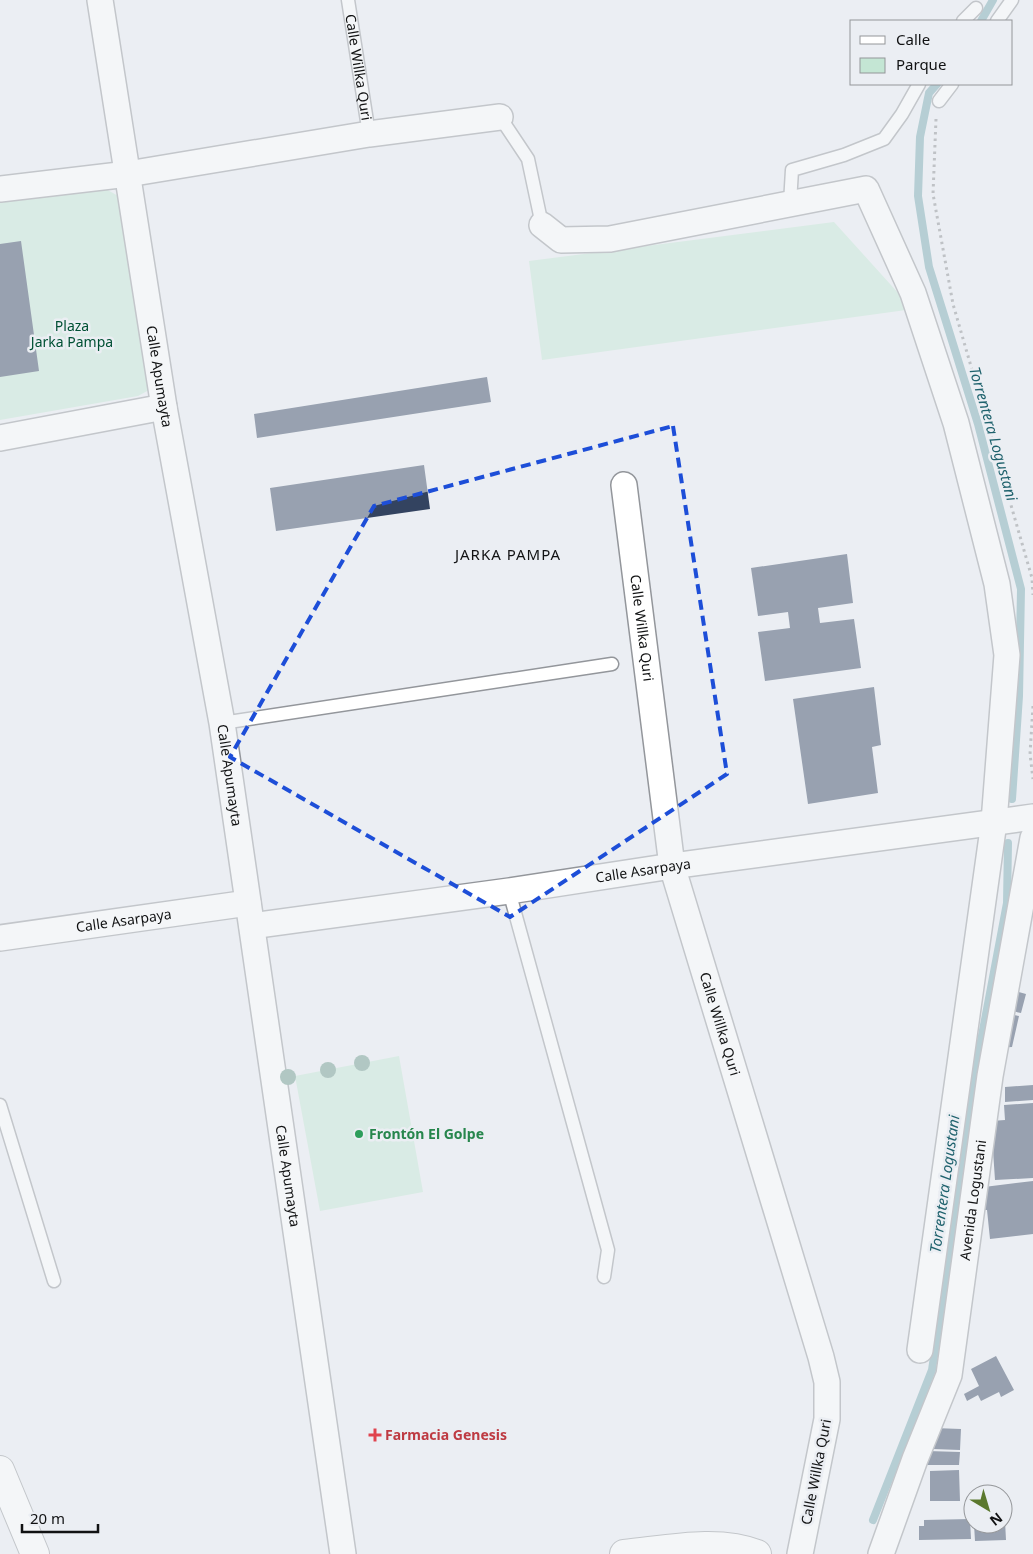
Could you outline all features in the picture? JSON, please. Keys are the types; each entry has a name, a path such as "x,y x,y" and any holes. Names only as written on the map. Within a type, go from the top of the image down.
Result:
{"main road":[{"path":"0,1470 35,1554"},
{"path":"624,1554 706,1546 746,1550 756,1554"}],"street":[{"name":"Calle Apumayta","path":"100,0 164,407 222,723 342,1554"},
{"path":"0,189 128,174 369,134 500,117"},
{"path":"542,225 561,240 610,239 866,189 913,293 950,404 976,497 997,584 1007,655 994,822 920,1350"},
{"path":"0,438 164,407"},
{"name":"Calle Willka Quri","path":"624,485 672,866 827,1382 827,1419 800,1554"},
{"name":"Calle Asarpaya","path":"0,938 509,891 672,866 1033,817"},
{"name":"Avenida Logustani","path":"881,1554 914,1459 949,1375 990,1076 1033,838"}],"lane":[{"name":"Calle Willka Quri","path":"348,0 369,134"},
{"path":"998,20 1012,0"},
{"path":"965,20 976,8"},
{"path":"790,203 792,170 844,155 884,139 902,114 918,85"},
{"path":"939,101 951,85"},
{"path":"500,117 528,159 542,225"},
{"path":"222,723 612,664"},
{"path":"509,891 608,1250 604,1277"},
{"path":"0,1105 54,1281"}],"path":[{"path":"939,101 936,118 933,194 953,304 1032,578 1033,595"},
{"path":"1033,706 1030,754 1033,779"}],"highlighted area":[{"path":"673,426 727,774 510,917 230,757 374,506"}],"green space":[{"name":"Plaza Jarka Pampa","path":"104,188 120,197 149,390 138,396 0,420 0,202"},
{"path":"834,222 900,295 906,310 542,360 529,261"},
{"name":"Frontón El Golpe","path":"399,1056 423,1192 320,1211 295,1076"}],"building":[{"path":"21,241 39,371 0,377 0,244"},
{"path":"487,377 491,402 257,438 254,414"},
{"path":"424,465 430,509 276,531 270,488"},
{"path":"847,554 853,603 818,608 820,623 854,619 861,668 765,681 758,632 790,628 788,612 758,616 751,568"},
{"path":"874,687 881,745 872,747 878,793 808,804 793,699"},
{"path":"1012,990 1026,994 1021,1013 1007,1010"},
{"path":"1003,1013 1019,1016 1012,1047 996,1048"},
{"path":"1033,1085 1033,1100 1005,1102 1005,1087"},
{"path":"1033,1103 1033,1178 995,1180 991,1121 1005,1120 1004,1105"},
{"path":"1033,1181 1033,1234 990,1239 987,1210 979,1210 976,1188"},
{"path":"996,1356 1014,1390 1001,1397 999,1392 981,1401 978,1395 967,1401 964,1394 979,1386 971,1369"},
{"path":"934,1428 961,1429 960,1450 933,1449"},
{"path":"927,1451 960,1452 959,1465 927,1465"},
{"path":"959,1470 960,1501 930,1501 930,1471"},
{"path":"963,1519 963,1534 971,1534 971,1539 919,1540 919,1526 924,1526 924,1520"},
{"path":"975,1534 1006,1534 1006,1540 975,1541"}],"waterway":[{"name":"Torrentera Logustani","path":"982,20 993,0"},
{"name":"Torrentera Logustani","path":"936,85 929,93 920,137 918,196 929,267 978,424 1021,589 1019,696 1012,799"},
{"name":"Torrentera Logustani","path":"873,1520 932,1370 977,1062 1007,903 1008,843"}],"place":[{"name":"Frontón El Golpe","path":"359,1134"},
{"name":"Farmacia Genesis","path":"375,1435"}],"district":[{"name":"JARKA PAMPA","path":"508,555"}]}
